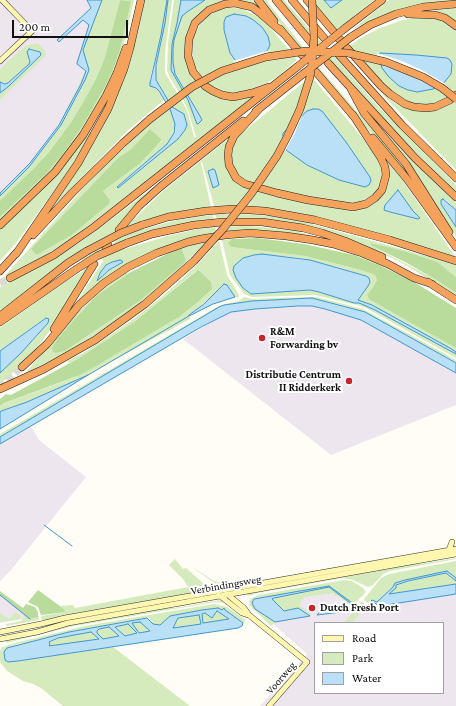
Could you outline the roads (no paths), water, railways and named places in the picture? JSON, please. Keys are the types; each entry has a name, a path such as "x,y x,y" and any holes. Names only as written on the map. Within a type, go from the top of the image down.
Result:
{"highway":[{"path":"258,0 302,55"},
{"path":"276,0 314,46"},
{"path":"293,0 331,46 397,120 456,178"},
{"path":"307,0 333,31"},
{"path":"0,389 63,359 95,340 128,317 194,261 223,229 251,194 277,156 297,115 306,91 312,63 314,38 312,0"},
{"path":"119,230 139,206 160,187 303,74 331,46 344,30 382,0"},
{"path":"0,225 55,172 83,135 106,96 117,73 141,2"},
{"path":"16,254 78,164 108,109 126,62 141,2"},
{"path":"275,84 243,96 233,97 222,95 213,91 205,86 193,72 188,56 188,39 195,23 209,10 225,4 235,3 252,8 260,13 283,33"},
{"path":"10,278 54,255 94,227 297,67 331,46 351,37 377,22 396,14 423,7 456,4"},
{"path":"396,14 418,13 435,15 445,18 456,26"},
{"path":"347,48 381,86 390,94 406,104 414,107 435,107 450,100 456,95"},
{"path":"0,271 72,193 111,154 150,119 192,87 222,72 266,57 306,52 348,54 386,62 423,77 442,88 456,99"},
{"path":"328,63 415,158 456,197"},
{"path":"316,72 403,174 456,247"},
{"path":"351,89 364,113 410,169 456,244"},
{"path":"259,109 234,136 229,146 229,165 236,178 245,184 276,193 353,207 366,204 378,195 384,184 386,172 381,158 353,115"},
{"path":"0,316 68,263 121,233 168,217 206,211 264,211 296,216 382,238 456,261"},
{"path":"0,322 97,256 127,243 169,230 223,222 262,222 303,228 322,233 366,249 391,261 432,284 456,300"},
{"path":"94,264 52,331 23,366 47,344 84,300 118,274 156,253 188,242 214,236 258,233 333,244 362,253 388,264 414,278 432,284"}],"street":[{"path":"0,61 32,31 2,0"},
{"path":"450,550 452,542"},
{"name":"Verbindingsweg","path":"0,632 65,618 456,549"},
{"name":"Verbindingsweg","path":"0,639 37,632 68,623 456,554"},
{"path":"205,593 208,586"},
{"path":"223,591 238,602 249,615"},
{"path":"215,592 242,613 249,615"},
{"path":"238,602 240,593"},
{"name":"Voorweg","path":"249,615 307,662 269,706"}],"water":[{"path":"87,0 102,0 83,50 89,70 85,80 61,125 29,167 0,196 0,193 30,163 59,125 81,84 86,71 77,63 89,25 83,20 59,42 57,40 91,8"},
{"path":"167,0 165,23 156,65 156,80 172,107 184,114 187,125 178,139 118,188 117,187 167,144 174,133 175,124 170,109 159,91 150,86"},
{"path":"181,0 205,0 182,16 174,40 173,49 175,74 202,120 198,124 188,100 171,70 172,44"},
{"path":"324,0 342,0 331,8"},
{"path":"234,14 246,16 262,27 268,36 270,45 267,51 238,64 230,53 224,30 224,22 226,17"},
{"path":"29,49 40,52 41,55 0,93 0,82 5,84 8,83 29,64 30,62 27,52"},
{"path":"379,54 447,58 452,64 451,74 443,84 433,89 417,92 408,90 399,86 382,68 379,59"},
{"path":"313,109 322,111 346,142 370,177 371,181 369,185 365,187 339,180 307,165 286,150 282,142 283,133 307,111"},
{"path":"213,169 215,170 219,185 213,188 208,171"},
{"path":"398,190 420,218 418,219 384,210 385,205"},
{"path":"443,199 456,210 456,227 441,204 441,200"},
{"path":"262,254 310,260 366,276 369,278 370,282 358,300 372,305 450,348 456,352 456,354 375,310 359,303 354,303 310,290 251,294 243,288 236,278 233,270 234,266 243,258"},
{"path":"120,260 123,262 109,270 97,281 100,273 106,265"},
{"path":"224,284 227,285 235,297 213,304 189,316 204,304"},
{"path":"312,298 365,312 456,363 456,373 361,320 325,309 312,306 298,306 231,312 201,327 0,444 0,437 219,307 252,301"},
{"path":"46,318 49,319 48,323 21,353 0,373 0,351"},
{"path":"88,375 0,429 1,411 27,402"},
{"path":"447,571 456,578 456,581 446,573 396,585 396,588 389,594 456,584 456,594 380,606 371,601 377,602 393,587 395,583"},
{"path":"329,586 351,602 350,603 329,587 274,598 272,599 284,611 298,608 310,616 275,622 255,609 252,603 254,599"},
{"path":"337,604 344,610 341,612 317,615 324,607"},
{"path":"218,608 222,610 224,608 243,623 242,626 238,628 18,661 8,662 5,660 4,652 7,648 69,632 147,618 153,624 160,625 170,616","holes":["217,611 229,619 203,623 202,614 205,613 212,618","199,615 201,624 173,628 178,618","140,622 150,631 139,633 132,623","128,624 137,633 125,636 115,627","109,627 119,636 103,639 97,631 99,629","91,632 99,639 49,646 49,642 58,638"]}],"waterway":[{"path":"88,375 189,316"},
{"path":"44,525 72,546"},
{"path":"0,595 30,619"}],"tunnel":[{"path":"0,283 10,278"},
{"path":"0,388 22,367"}],"place":[{"name":"R&M Forwarding bv","path":"262,338"},
{"name":"Distributie Centrum II Ridderkerk","path":"349,381"},
{"name":"Dutch Fresh Port","path":"312,608"}]}
